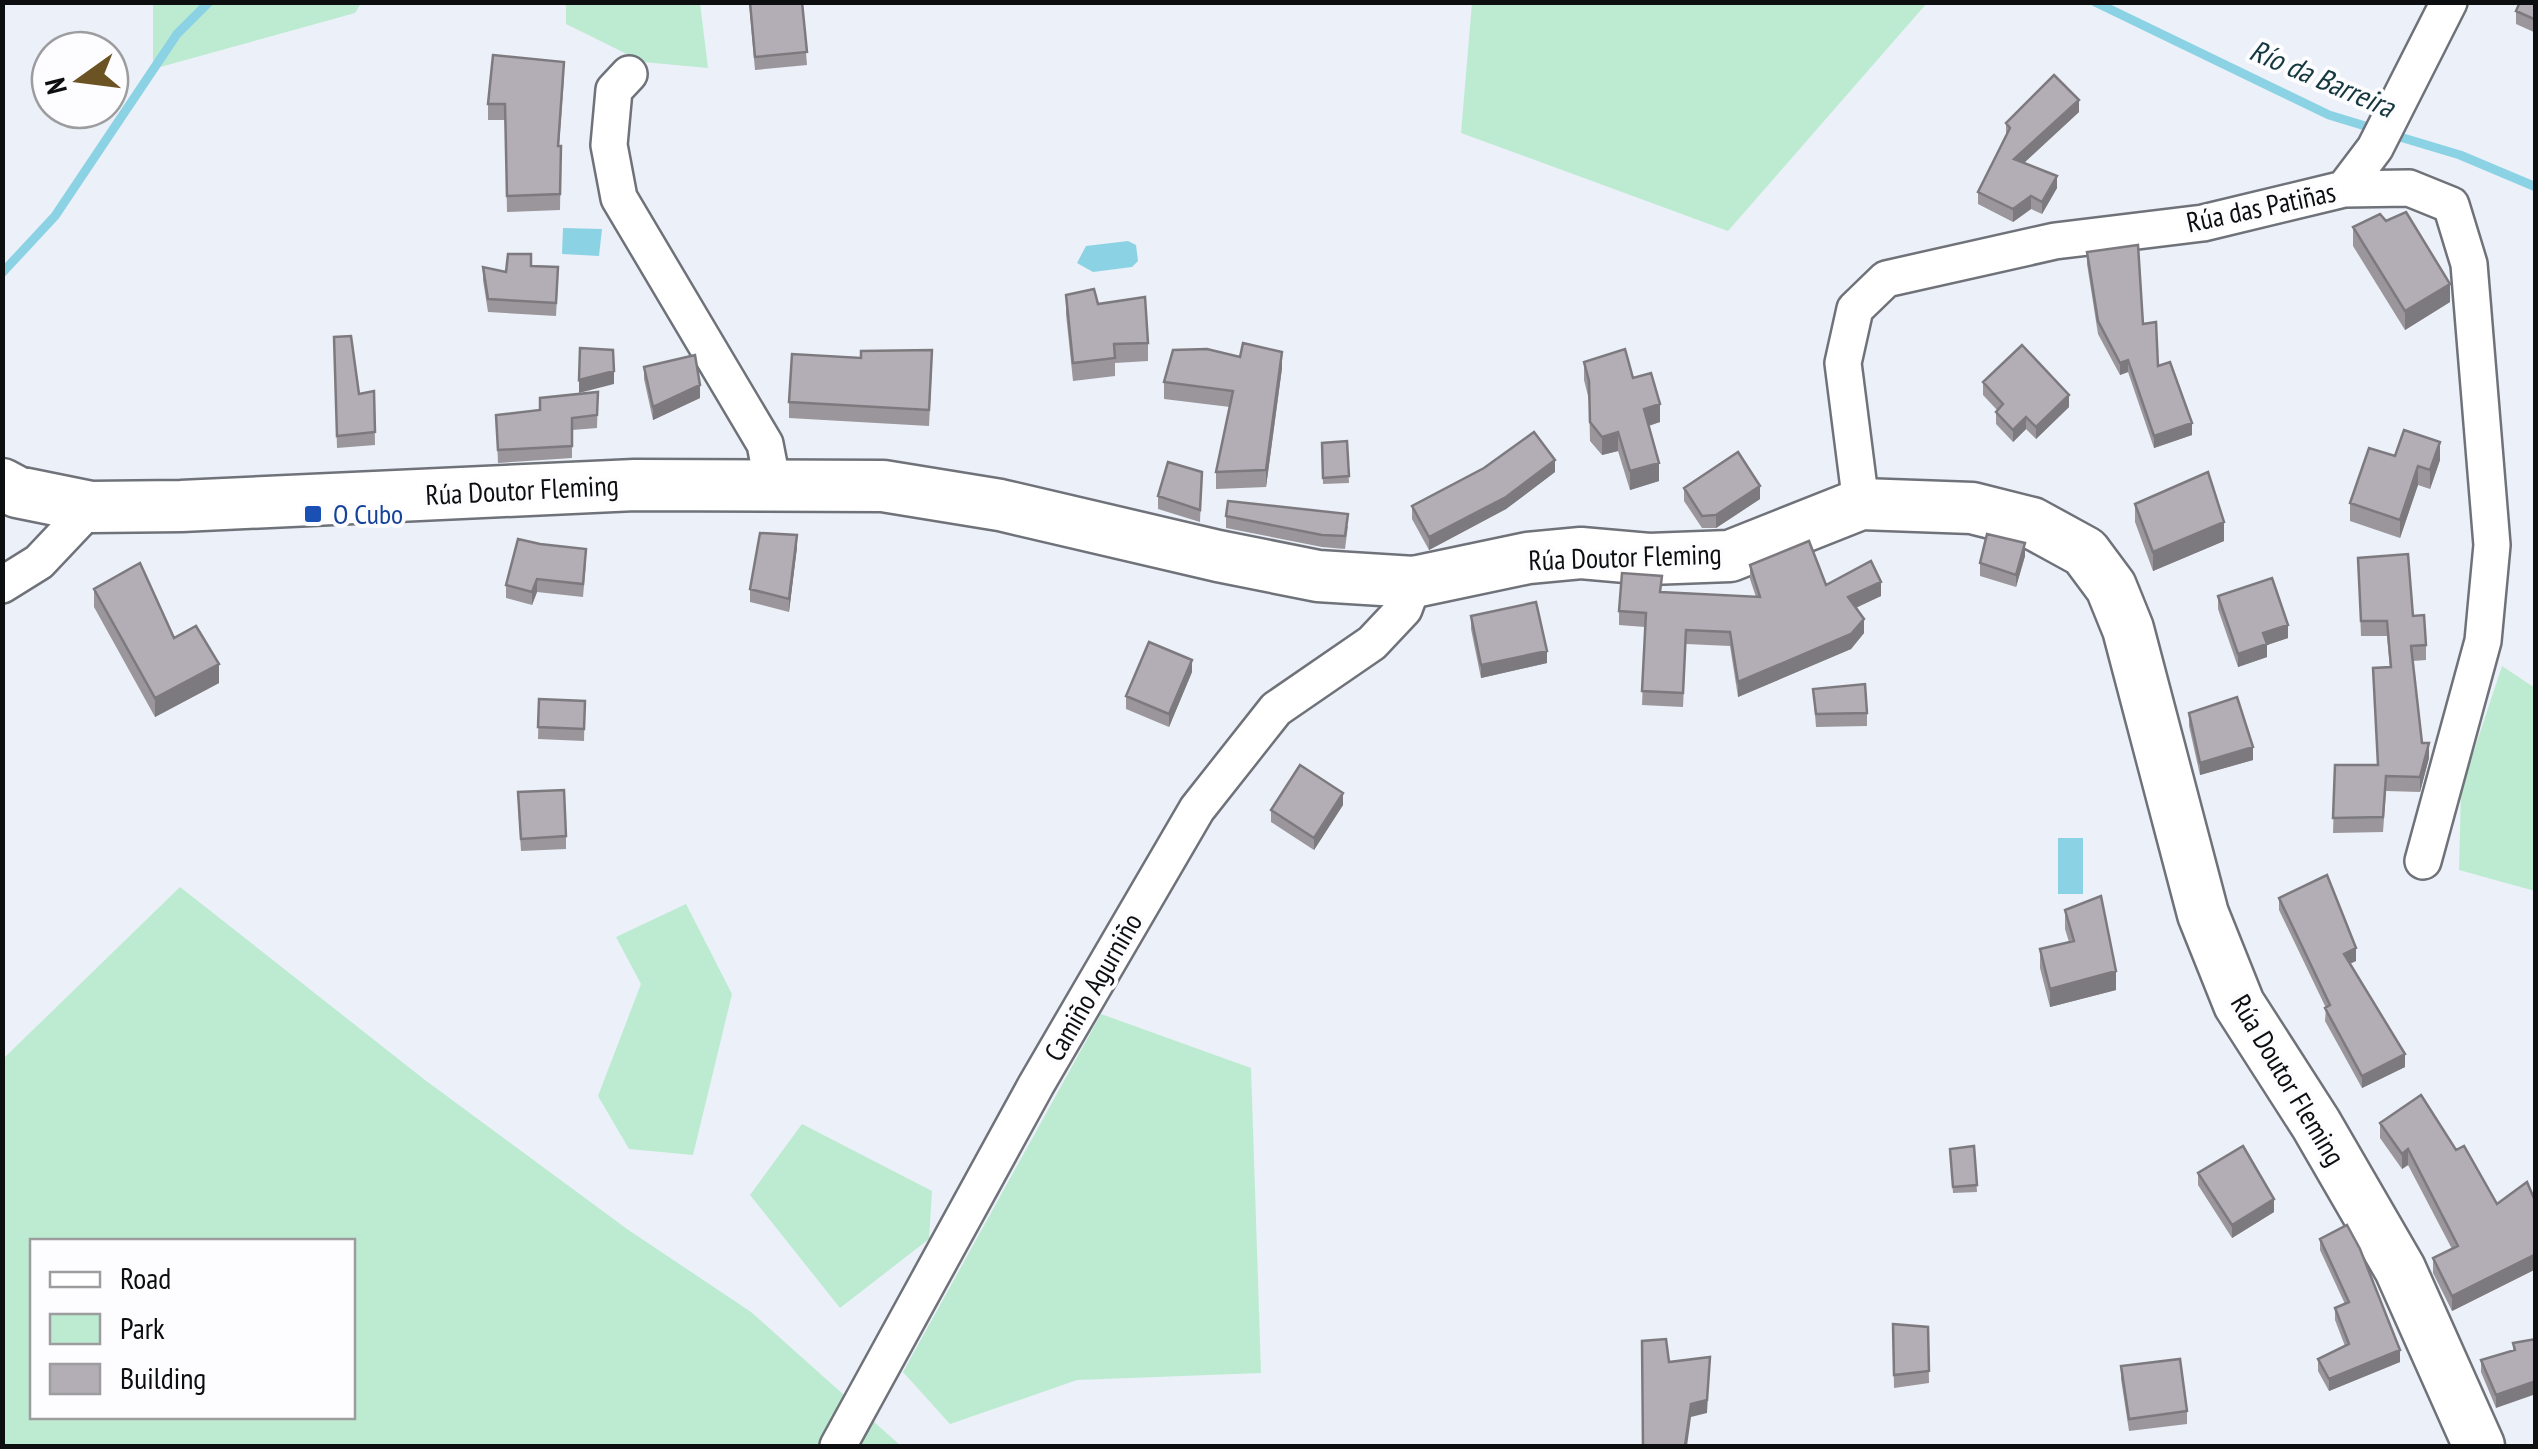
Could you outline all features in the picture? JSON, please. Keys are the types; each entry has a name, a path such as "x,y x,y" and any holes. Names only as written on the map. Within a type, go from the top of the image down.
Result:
{"main road":[{"name":"Rúa Doutor Fleming","path":"2,484 17,492 91,507 635,485 883,486 1000,505 1318,576 1414,582 1528,558 1581,553 1649,559 1730,556 1861,504 1972,508 2032,523 2085,552 2111,587 2128,629 2203,914 2239,1004 2316,1124 2400,1269 2479,1446"}],"street":[{"path":"2344,189 2375,148 2449,2"},
{"path":"629,74 614,90 610,144 619,198 765,444 774,485"},
{"name":"Rúa das Patiñas","path":"1861,504 1843,364 1854,309 1886,279 2055,241 2203,223 2344,189 2409,188 2451,206 2469,264 2492,545 2483,641 2423,860"},
{"path":"2,585 39,562 91,507"},
{"name":"Camiño Agurniño","path":"838,1446 1036,1084 1197,809 1276,710 1372,643 1404,610 1414,582"}],"green space":[{"path":"153,2 361,3 355,13 153,69"},
{"path":"1472,2 1927,3 1728,231 1461,133"},
{"path":"566,3 700,3 708,68 643,62 566,24"},
{"path":"2502,666 2535,688 2535,891 2459,870 2461,790"},
{"path":"180,887 425,1080 627,1229 751,1312 901,1446 3,1446 3,1059"},
{"path":"686,904 732,994 693,1155 629,1149 598,1096 641,984 616,937"},
{"path":"1101,1014 1251,1068 1261,1373 1077,1380 950,1424 903,1372"},
{"path":"802,1124 932,1191 929,1239 840,1308 750,1195"}],"water":[{"path":"563,228 602,229 599,256 562,254"},
{"path":"1128,241 1136,245 1138,261 1132,267 1093,272 1077,263 1086,246"},
{"path":"2058,838 2083,838 2083,894 2058,894"}],"building":[{"path":"750,2 802,2 807,52 755,57"},
{"path":"2520,2 2536,2 2536,20 2516,11"},
{"path":"493,55 564,62 558,146 560,194 507,196 505,104 488,104"},
{"path":"2054,75 2079,100 2014,159 2057,176 2042,202 2031,196 2013,209 1978,192 2010,128 2006,123"},
{"path":"2406,212 2450,284 2405,311 2353,227 2380,214 2386,221"},
{"path":"2138,245 2143,324 2156,322 2158,366 2170,362 2192,423 2154,436 2128,360 2120,363 2098,321 2087,252"},
{"path":"508,254 531,254 531,266 558,267 556,303 488,299 483,267 506,272"},
{"path":"1094,289 1098,304 1145,297 1148,343 1114,344 1115,358 1073,363 1066,295"},
{"path":"351,336 359,394 374,391 375,432 337,436 334,337"},
{"path":"1243,343 1282,352 1266,470 1216,472 1233,391 1164,382 1173,350 1207,349 1240,357"},
{"path":"2022,345 2069,395 2036,427 2026,417 2013,430 1996,412 2003,404 1983,382"},
{"path":"580,348 613,350 614,371 579,380"},
{"path":"1625,349 1633,378 1651,373 1660,404 1644,409 1659,463 1630,471 1618,432 1602,437 1590,422 1589,381 1584,362"},
{"path":"932,350 929,410 789,402 792,354 861,358 861,351"},
{"path":"695,355 700,385 653,407 644,367"},
{"path":"598,392 597,415 572,418 572,446 498,450 496,415 540,410 540,398"},
{"path":"2404,430 2440,442 2430,470 2418,466 2400,520 2350,503 2369,448 2395,456"},
{"path":"1534,432 1555,460 1506,497 1429,537 1412,506 1484,468"},
{"path":"1347,441 1349,476 1323,478 1322,443"},
{"path":"1738,452 1760,486 1716,515 1702,516 1684,488"},
{"path":"1168,462 1202,472 1200,510 1158,496"},
{"path":"2208,472 2224,522 2153,552 2135,504"},
{"path":"1228,501 1348,514 1345,536 1226,516"},
{"path":"760,533 797,535 789,599 750,589"},
{"path":"1987,534 2025,543 2016,575 1980,563"},
{"path":"518,539 586,549 583,584 537,579 532,592 506,585"},
{"path":"1809,541 1826,585 1871,561 1881,582 1848,597 1864,619 1851,634 1738,682 1730,632 1686,630 1683,693 1642,691 1646,613 1619,611 1622,573 1662,576 1660,592 1760,597 1750,565"},
{"path":"2408,554 2413,616 2424,615 2426,645 2411,646 2422,743 2429,743 2420,777 2386,776 2383,817 2333,818 2335,765 2378,765 2373,668 2391,667 2387,621 2361,621 2358,558"},
{"path":"140,563 174,638 196,626 219,664 155,698 94,589"},
{"path":"2272,578 2288,625 2263,633 2267,644 2238,654 2218,596"},
{"path":"1536,602 1547,651 1481,665 1471,616"},
{"path":"1149,642 1192,660 1169,714 1126,696"},
{"path":"1865,684 1867,713 1816,714 1813,689"},
{"path":"2237,697 2253,747 2200,763 2189,713"},
{"path":"539,699 585,701 584,729 538,727"},
{"path":"1300,765 1343,793 1314,838 1271,810"},
{"path":"564,790 566,836 521,839 518,792"},
{"path":"2327,875 2356,948 2344,954 2405,1054 2362,1076 2325,1008 2330,1005 2279,898"},
{"path":"2101,896 2116,971 2050,989 2040,949 2074,941 2065,910"},
{"path":"2421,1095 2456,1150 2464,1146 2497,1204 2527,1182 2536,1203 2536,1254 2452,1296 2433,1258 2458,1246 2408,1149 2402,1154 2380,1123"},
{"path":"1974,1146 1977,1185 1953,1187 1950,1149"},
{"path":"2243,1146 2274,1199 2232,1225 2198,1173"},
{"path":"2347,1225 2400,1350 2329,1379 2318,1359 2349,1344 2335,1308 2349,1302 2320,1239"},
{"path":"1893,1324 1928,1327 1929,1371 1894,1375"},
{"path":"1666,1339 1669,1362 1710,1357 1707,1400 1691,1404 1685,1446 1643,1446 1642,1341"},
{"path":"2536,1339 2536,1381 2496,1395 2481,1360 2515,1350 2513,1343"},
{"path":"2180,1359 2187,1411 2129,1419 2121,1366"}],"waterway":[{"name":"Río da Barreira","path":"2,273 55,216 177,34 209,2"},
{"name":"Río da Barreira","path":"2095,2 2329,115 2375,129"},
{"name":"Río da Barreira","path":"2390,134 2460,155 2536,187"}],"place":[{"name":"O Cubo","path":"313,514"}]}
